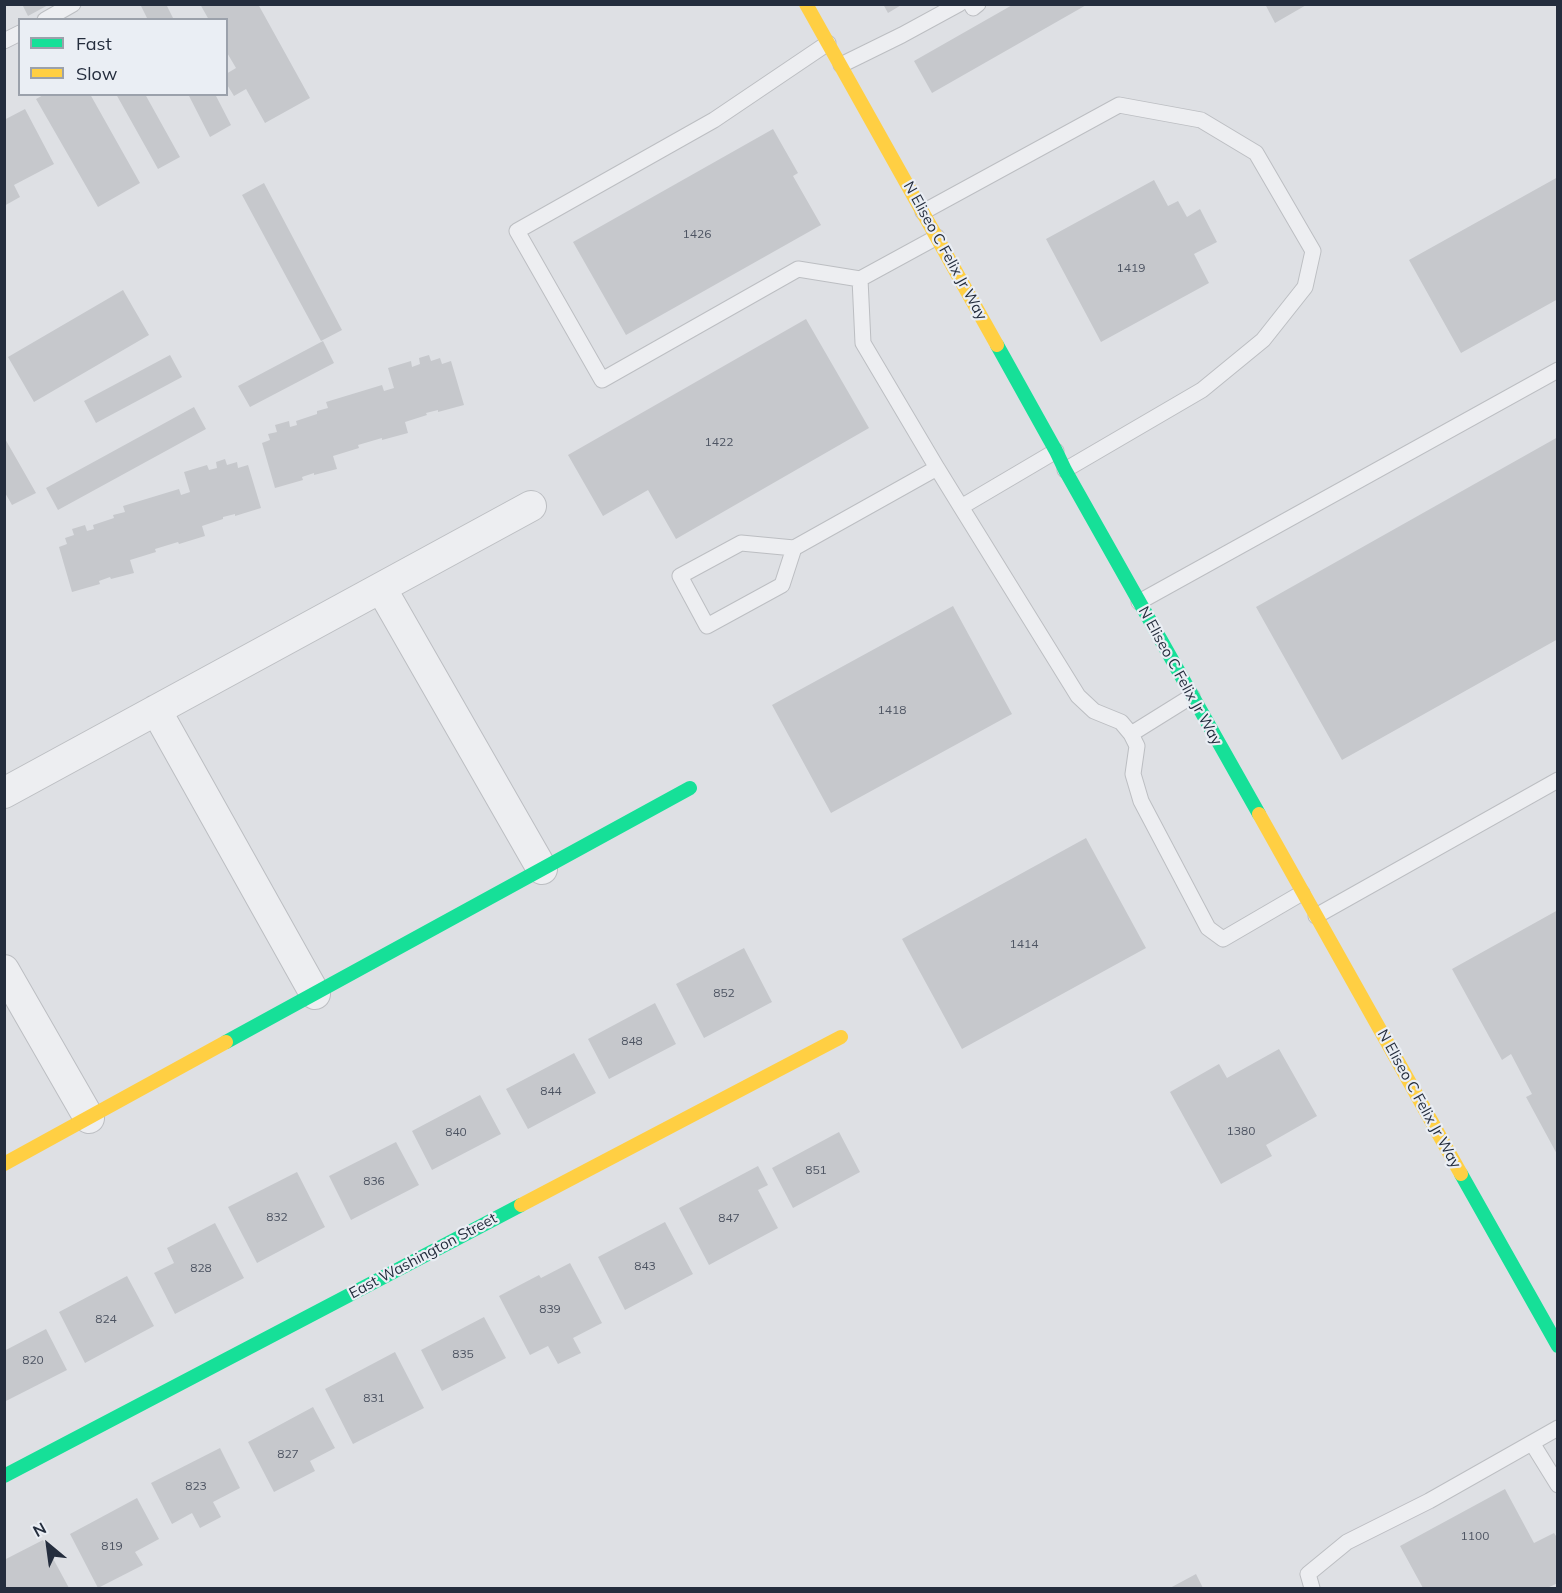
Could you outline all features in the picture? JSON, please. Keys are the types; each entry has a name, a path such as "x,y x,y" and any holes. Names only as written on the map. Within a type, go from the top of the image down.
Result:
{"street":[{"name":"N Eliseo C Felix Jr Way","path":"806,4 1557,1346"},
{"path":"4,793 531,506"},
{"path":"381,588 542,869"},
{"path":"156,710 315,994"},
{"path":"4,1164 690,788"},
{"path":"4,970 88,1118"},
{"name":"East Washington Street","path":"4,1476 841,1037"}],"lane":[{"path":"48,18 73,4"},
{"path":"841,65 959,4"},
{"path":"971,4 973,8 978,4"},
{"path":"4,41 18,34"},
{"path":"828,44 714,120 517,231 602,380 798,269 860,279 937,237"},
{"path":"923,212 1119,105 1201,120 1256,153 1313,251 1305,287 1263,340 1202,390 1065,470"},
{"path":"860,279 863,343 937,468 1078,696 1094,711 1121,722 1131,734 1137,746 1132,774 1141,801 1208,928 1223,939 1302,893"},
{"path":"1139,602 1557,370"},
{"path":"961,507 1056,452"},
{"path":"794,548 782,585 707,626 680,576 741,543 794,548 937,468"},
{"path":"1131,734 1192,696"},
{"path":"1316,916 1557,780"},
{"path":"1312,1588 1308,1574 1347,1542 1429,1501 1557,1428"},
{"path":"1532,1443 1557,1485"}],"building":[{"path":"22,4 50,4 28,16"},
{"path":"140,4 166,4 173,18 147,18"},
{"path":"200,4 258,4 310,98 265,123 246,89 234,96 228,86 228,73 236,68 228,54 228,18 208,18"},
{"path":"883,4 903,4 888,13"},
{"path":"1014,4 1088,4 932,93 914,61"},
{"path":"1265,4 1308,4 1275,23"},
{"path":"41,96 91,96 140,183 98,207 36,99"},
{"path":"117,96 146,96 180,157 158,169"},
{"path":"189,96 216,96 231,125 210,137"},
{"path":"25,109 54,164 14,185 20,197 4,206 4,120"},
{"path":"773,129 798,173 793,176 821,225 626,335 573,242"},
{"path":"1558,177 1558,299 1461,353 1409,260"},
{"path":"1154,180 1168,206 1178,201 1187,217 1200,209 1217,242 1194,254 1209,283 1101,342 1046,239"},
{"path":"264,183 342,330 321,341 242,195"},
{"path":"123,290 149,335 34,402 8,357"},
{"path":"806,319 869,428 676,539 648,490 603,516 568,455"},
{"path":"323,341 334,363 250,407 238,386"},
{"path":"170,355 182,377 96,423 84,401"},
{"path":"429,355 431,361 440,358 442,364 451,361 464,405 426,413 427,415 405,422 408,433 358,445 359,448 333,456 337,469 314,475 314,473 302,477 303,480 275,488 262,443 270,440 268,434 277,432 275,425 289,421 290,427 297,425 296,421 328,408 326,402 382,385 384,391 394,388 388,368 411,361 412,367 420,364 419,358"},
{"path":"194,407 206,429 58,510 46,488"},
{"path":"4,437 36,493 12,505 4,491"},
{"path":"1558,437 1558,639 1342,760 1256,607"},
{"path":"225,459 227,465 237,462 238,468 248,465 261,508 223,517 223,519 202,526 205,536 155,549 156,552 130,560 134,573 111,579 110,577 99,581 100,584 72,592 59,547 67,544 65,538 74,535 72,529 85,525 87,531 94,529 93,525 125,512 123,506 179,489 181,495 190,492 184,472 207,465 209,470 217,468 216,462"},
{"path":"953,606 1012,714 831,813 772,705"},
{"path":"1086,838 1146,948 962,1049 902,939"},
{"path":"1558,910 1558,1156 1526,1097 1532,1094 1511,1054 1502,1060 1452,969"},
{"path":"744,948 772,1002 704,1038 676,984"},
{"path":"655,1003 676,1044 609,1079 588,1039"},
{"path":"1279,1049 1317,1116 1266,1145 1272,1156 1221,1184 1170,1092 1219,1064 1227,1078"},
{"path":"574,1053 596,1093 528,1129 506,1089"},
{"path":"480,1095 501,1134 432,1170 412,1131"},
{"path":"839,1132 860,1172 793,1208 772,1168"},
{"path":"396,1142 419,1185 351,1220 329,1176"},
{"path":"758,1166 768,1185 758,1190 778,1228 709,1265 679,1208"},
{"path":"297,1172 325,1227 257,1263 228,1207"},
{"path":"665,1222 693,1274 625,1310 598,1257"},
{"path":"215,1223 244,1278 175,1314 154,1273 174,1263 167,1248"},
{"path":"570,1263 602,1323 573,1338 581,1353 558,1364 548,1346 530,1355 499,1296 539,1275 541,1278"},
{"path":"127,1276 154,1326 85,1363 59,1312"},
{"path":"484,1317 506,1358 442,1391 421,1350"},
{"path":"46,1329 67,1370 4,1402 4,1351"},
{"path":"395,1352 424,1408 353,1444 325,1389"},
{"path":"313,1407 335,1448 310,1461 315,1471 274,1492 248,1442"},
{"path":"220,1448 240,1488 213,1502 221,1517 200,1528 192,1513 172,1524 151,1483"},
{"path":"1505,1489 1534,1543 1554,1533 1558,1539 1558,1583 1547,1588 1423,1588 1400,1546"},
{"path":"137,1498 159,1539 135,1552 143,1565 98,1588 70,1534"},
{"path":"43,1540 69,1588 4,1588 4,1560"},
{"path":"1196,1574 1203,1588 1170,1588"}],"traffic: fast":[{"path":"997,345 1259,814"},
{"path":"226,1042 690,788"},
{"path":"1461,1174 1558,1346"},
{"path":"4,1476 521,1205"}],"traffic: slow":[{"path":"806,4 997,345"},
{"path":"1259,814 1461,1174"},
{"path":"521,1205 841,1037"},
{"path":"4,1164 226,1042"}]}
